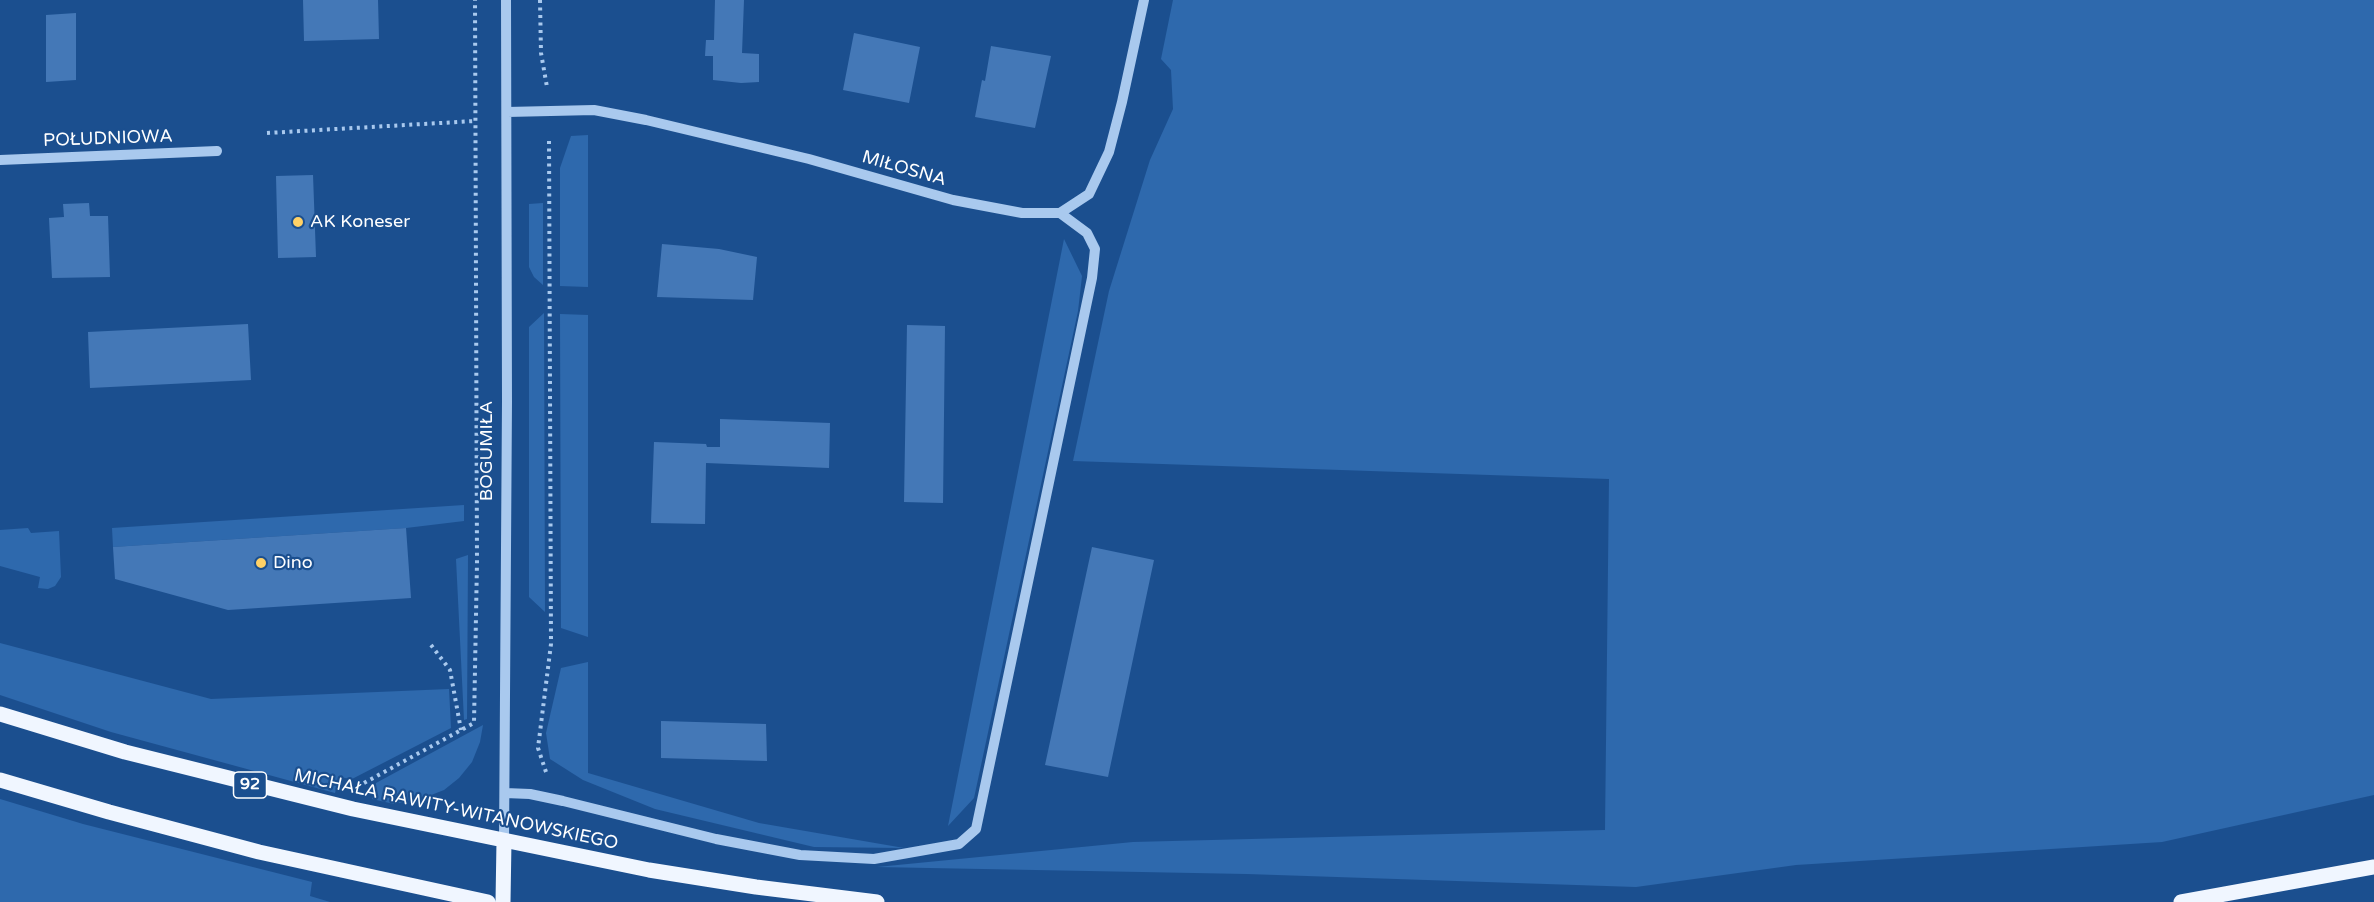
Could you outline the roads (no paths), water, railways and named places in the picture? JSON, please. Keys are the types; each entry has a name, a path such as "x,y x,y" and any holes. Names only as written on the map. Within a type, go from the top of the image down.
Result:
{"main road":[{"name":"MICHAŁA RAWITY-WITANOWSKIEGO","path":"0,714 125,752 274,791 504,841 649,870 756,887 877,902"},
{"path":"0,780 259,852 488,902"},
{"name":"BOGUMIŁA","path":"503,902 504,841"},
{"path":"2181,902 2374,867"}],"street":[{"name":"BOGUMIŁA","path":"504,841 506,0"},
{"path":"505,792 530,794 563,801 716,839 800,855 874,859 959,844 976,829 1092,278 1095,249 1087,233 1060,213 1089,195 1109,152 1144,0"},
{"name":"MIŁOSNA","path":"507,112 594,110 646,120 809,159 953,200 1022,213 1060,213"},
{"name":"POŁUDNIOWA","path":"0,160 217,151"}],"place":[{"name":"AK Koneser","path":"298,222"},
{"name":"Dino","path":"261,563"}]}
